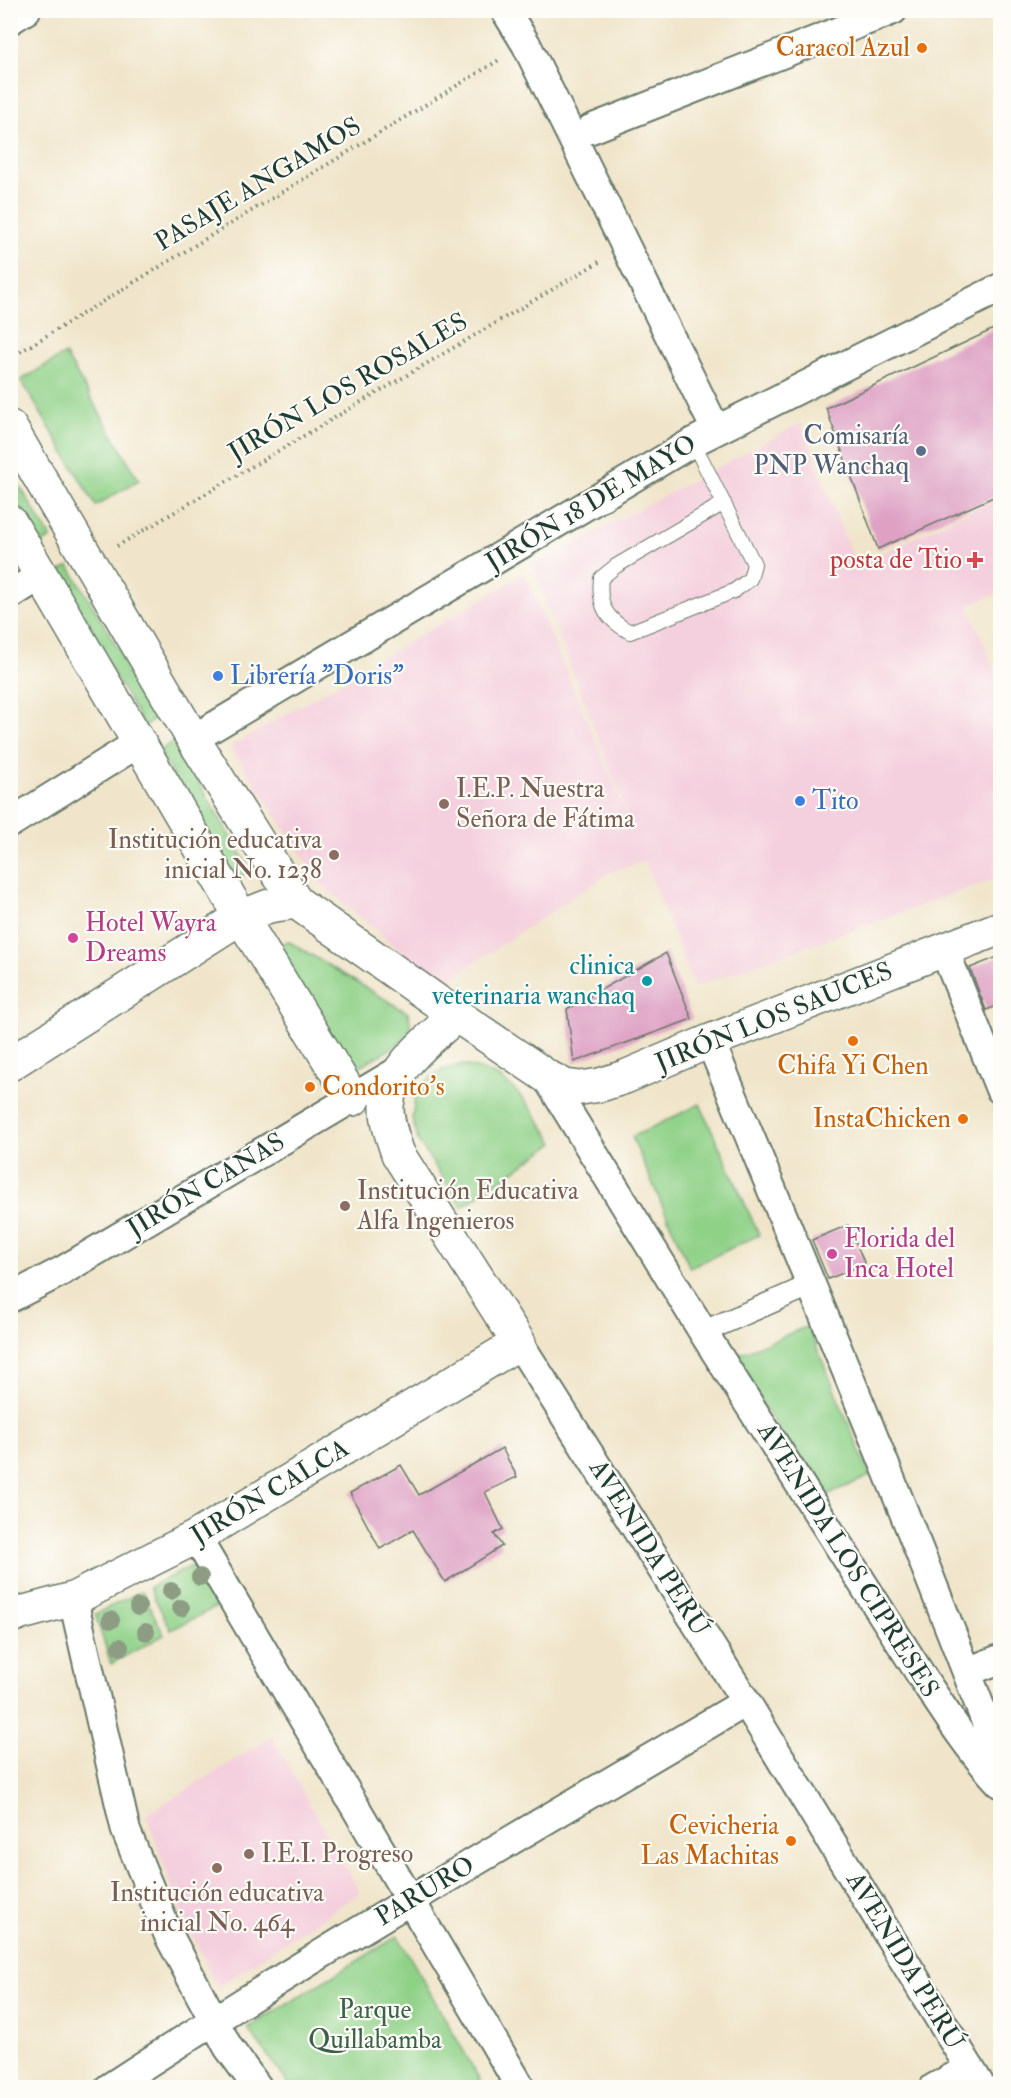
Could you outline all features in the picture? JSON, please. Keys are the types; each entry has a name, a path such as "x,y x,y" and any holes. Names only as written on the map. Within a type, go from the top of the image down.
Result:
{"street":[{"path":"10,20 26,10"},
{"path":"505,10 526,44 626,246 704,436"},
{"path":"591,129 892,10"},
{"name":"JIRÓN 18 DE MAYO","path":"193,739 704,436 1000,288"},
{"path":"10,427 193,739 296,902 269,906 241,917 10,1064"},
{"path":"10,522 241,917 353,1099"},
{"path":"10,595 41,575"},
{"path":"10,823 140,742"},
{"name":"JIRÓN LOS SAUCES","path":"296,902 546,1076 564,1086 581,1088 625,1077 710,1041 1000,928"},
{"path":"944,950 1000,1089"},
{"name":"AVENIDA PERÚ","path":"456,1015 400,1070 392,1086 387,1105 389,1127 398,1154 746,1702 976,2078"},
{"name":"AVENIDA LOS CIPRESES","path":"710,1041 811,1285 1000,1759"},
{"name":"JIRÓN CANAS","path":"10,1298 62,1271 400,1070"},
{"name":"AVENIDA LOS CIPRESES","path":"546,1076 703,1332 948,1717 982,1764 1000,1783"},
{"path":"703,1332 811,1285"},
{"name":"JIRÓN CALCA","path":"10,1616 73,1599 196,1537 519,1343"},
{"path":"196,1537 521,2088"},
{"path":"73,1599 126,1831 169,1936 228,2047 258,2088"},
{"path":"967,1672 1000,1659"},
{"name":"PARURO","path":"108,2088 214,2019 409,1900 746,1702"},
{"path":"934,2088 976,2078"}],"lane":[{"path":"704,436 724,503 754,564 750,579 734,591 630,632 613,623 599,597 601,579 616,566 724,503"}],"path":[{"name":"PASAJE ANGAMOS","path":"10,358 526,44"},
{"name":"JIRÓN LOS ROSALES","path":"90,561 626,246"}],"shaded area":[{"path":"801,423 856,566 1000,496 1000,593 968,605 1000,682 1000,877 694,987 645,861 611,872 450,979 421,968 321,884 230,747 525,574 635,834 532,566"},
{"name":"I.E.I. Progreso","path":"272,1737 360,1893 217,1987 180,1909 146,1815"}],"green space":[{"path":"65,354 139,480 96,506 21,380"},
{"path":"10,470 51,538 40,545 11,496"},
{"path":"69,566 159,717 144,726 56,574"},
{"path":"174,741 251,871 232,881 159,751"},
{"path":"288,941 408,1013 411,1026 407,1036 393,1048 350,1071 276,954 279,945"},
{"path":"461,1065 493,1074 506,1082 527,1103 554,1143 462,1207 418,1141 412,1118 415,1098 426,1081 442,1070"},
{"path":"700,1104 759,1235 690,1268 632,1137"},
{"path":"808,1326 870,1476 822,1497 732,1357"},
{"path":"206,1559 230,1600 171,1630 149,1587"},
{"path":"142,1591 164,1635 111,1664 95,1614"},
{"name":"Parque Quillabamba","path":"398,1936 484,2087 291,2087 247,2028"}],"building":[{"name":"Comisaría PNP Wanchaq","path":"1000,326 1000,494 878,549 826,408"},
{"name":"clinica veterinaria wanchaq","path":"666,953 692,1019 574,1062 567,1009"},
{"path":"1000,956 1000,1005 986,1010 970,968"},
{"path":"848,1225 865,1264 828,1279 812,1240"},
{"path":"502,1448 517,1477 485,1492 503,1529 494,1534 502,1546 445,1582 413,1530 380,1549 350,1493 401,1465 419,1495"}],"place":[{"name":"Caracol Azul","path":"922,48"},
{"name":"Comisaría PNP Wanchaq","path":"921,451"},
{"name":"posta de Ttio","path":"975,560"},
{"name":"Librería \"Doris\"","path":"218,676"},
{"name":"Tito","path":"800,801"},
{"name":"I.E.P. Nuestra Señora de Fátima","path":"444,804"},
{"name":"Institución educativa inicial No. 1238","path":"334,855"},
{"name":"Hotel Wayra Dreams","path":"73,938"},
{"name":"clinica veterinaria wanchaq","path":"647,981"},
{"name":"Chifa Yi Chen","path":"853,1041"},
{"name":"Condorito's","path":"310,1087"},
{"name":"InstaChicken","path":"963,1119"},
{"name":"Institución Educativa Alfa Ingenieros","path":"345,1206"},
{"name":"Florida del Inca Hotel","path":"832,1254"},
{"name":"Cevicheria Las Machitas","path":"791,1841"},
{"name":"I.E.I. Progreso","path":"249,1854"},
{"name":"Institución educativa inicial No. 464","path":"217,1868"}]}
